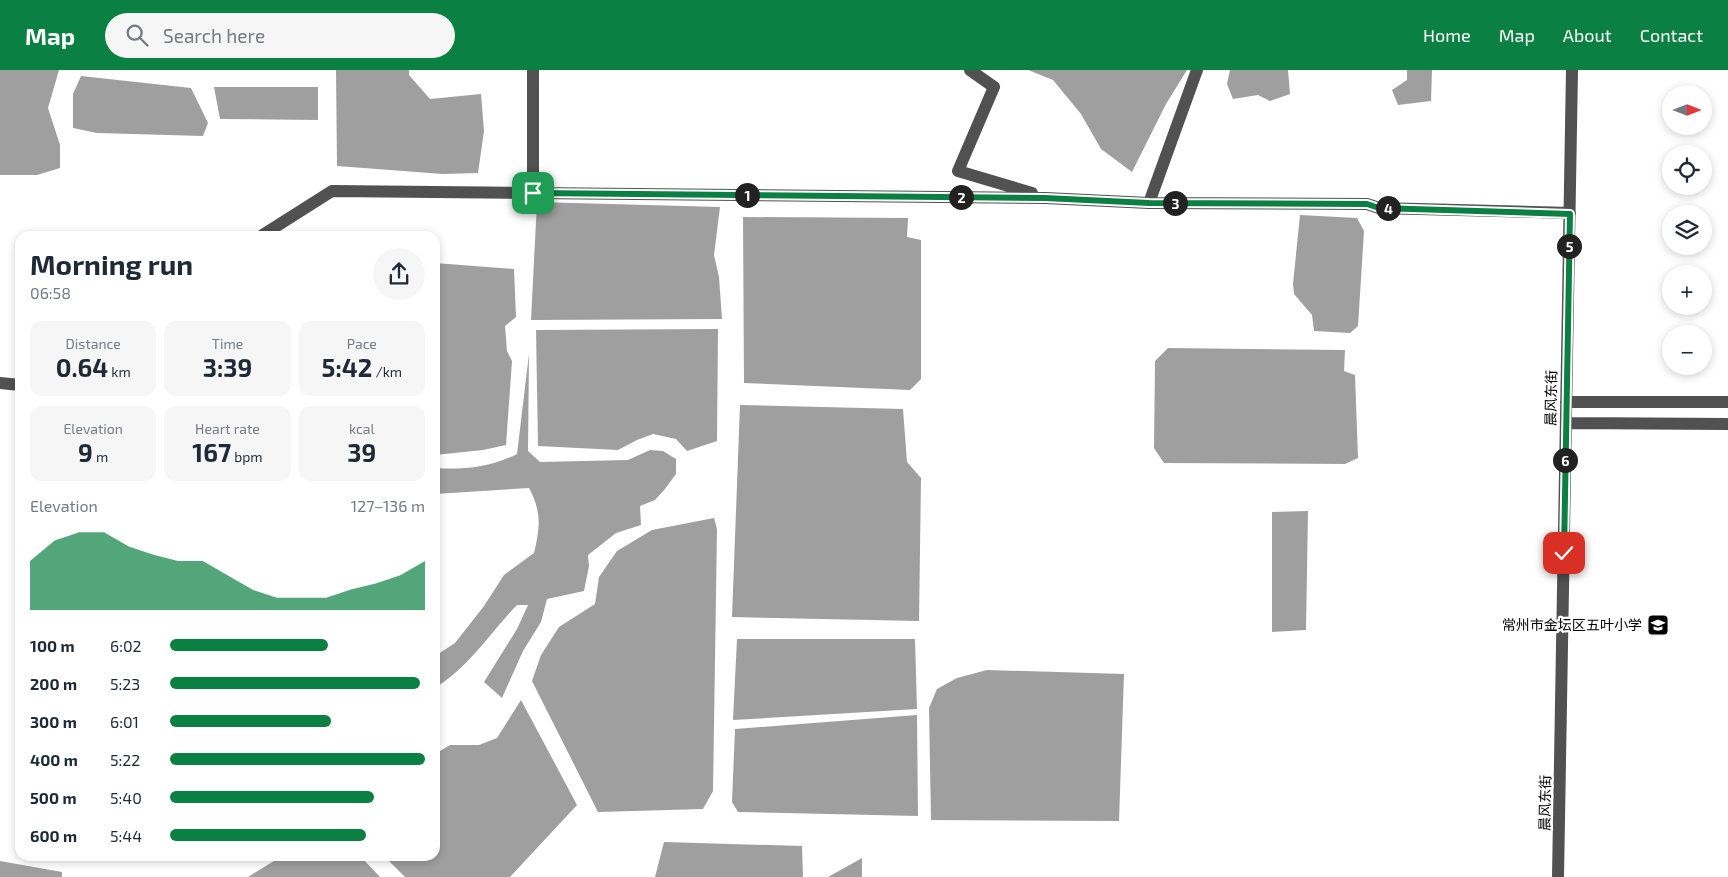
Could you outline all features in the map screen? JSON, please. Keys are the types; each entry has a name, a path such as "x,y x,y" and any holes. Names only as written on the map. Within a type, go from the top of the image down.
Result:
{"street":[{"path":"533,70 533,193"},
{"path":"970,70 994,87 958,171 1045,198"},
{"path":"1149,203 1197,70"},
{"name":"晨风东街","path":"1558,877 1572,70"},
{"path":"269,231 332,191 1045,198 1149,203 1367,204 1379,208 1570,214"},
{"path":"0,383 15,384"},
{"path":"1566,402 1728,402"},
{"path":"1566,423 1728,424"}],"shaded area":[{"path":"0,70 59,70 48,108 60,145 60,168 37,175 0,175"},
{"path":"336,70 409,70 409,75 430,99 481,94 484,131 478,173 443,174 337,166"},
{"path":"1028,70 1187,70 1166,104 1132,172 1101,149 1081,114 1053,80"},
{"path":"1230,70 1288,70 1290,94 1270,101 1258,95 1233,99 1227,84"},
{"path":"1407,70 1432,70 1431,101 1398,105 1392,90 1407,80"},
{"path":"81,76 191,88 208,123 203,136 97,133 73,128 73,94"},
{"path":"214,87 318,87 318,120 220,119"},
{"path":"537,202 720,207 714,255 719,277 722,319 531,320"},
{"path":"1300,215 1357,218 1364,231 1358,326 1350,333 1314,331 1312,315 1294,294 1293,284"},
{"path":"743,217 908,218 907,237 921,240 921,379 910,390 744,383"},
{"path":"440,263 514,269 516,317 505,326 507,351 512,361 506,445 483,450 440,454"},
{"path":"718,329 717,441 687,451 676,439 653,434 618,450 538,446 536,330"},
{"path":"1168,348 1345,350 1344,371 1355,375 1358,458 1345,464 1164,463 1154,448 1155,361"},
{"path":"529,354 528,451 540,462 628,460 650,450 663,451 676,459 676,474 655,500 640,506 641,525 616,533 588,555 589,566 584,591 547,599 541,622 523,651 502,698 484,682 517,629 528,605 517,605 469,660 440,685 440,653 455,643 484,606 504,575 534,553 539,520 536,505 529,488 440,494 440,468 477,467 517,454"},
{"path":"740,405 903,409 907,462 921,478 919,621 732,617"},
{"path":"1308,511 1306,630 1272,632 1272,512"},
{"path":"714,518 717,529 713,791 703,809 598,812 532,681 541,655 559,627 595,604 599,577 617,551 652,530"},
{"path":"737,639 915,639 917,709 733,720"},
{"path":"987,670 1124,674 1119,821 931,820 929,708 937,689 957,678"},
{"path":"521,700 577,805 510,877 405,877 389,861 440,861 440,751 450,745 479,745 497,738"},
{"path":"917,715 918,816 738,812 732,802 735,729"},
{"path":"664,842 802,846 803,877 655,877"},
{"path":"862,858 862,877 828,877"},
{"path":"0,861 62,872 62,877 0,877"},
{"path":"274,861 365,861 380,877 248,877"}],"place":[{"name":"常州市金坛区五叶小学","path":"1658,625"}],"route":[{"path":"533,193 1045,198 1149,203 1367,204 1379,208 1570,214 1564,553"}]}
